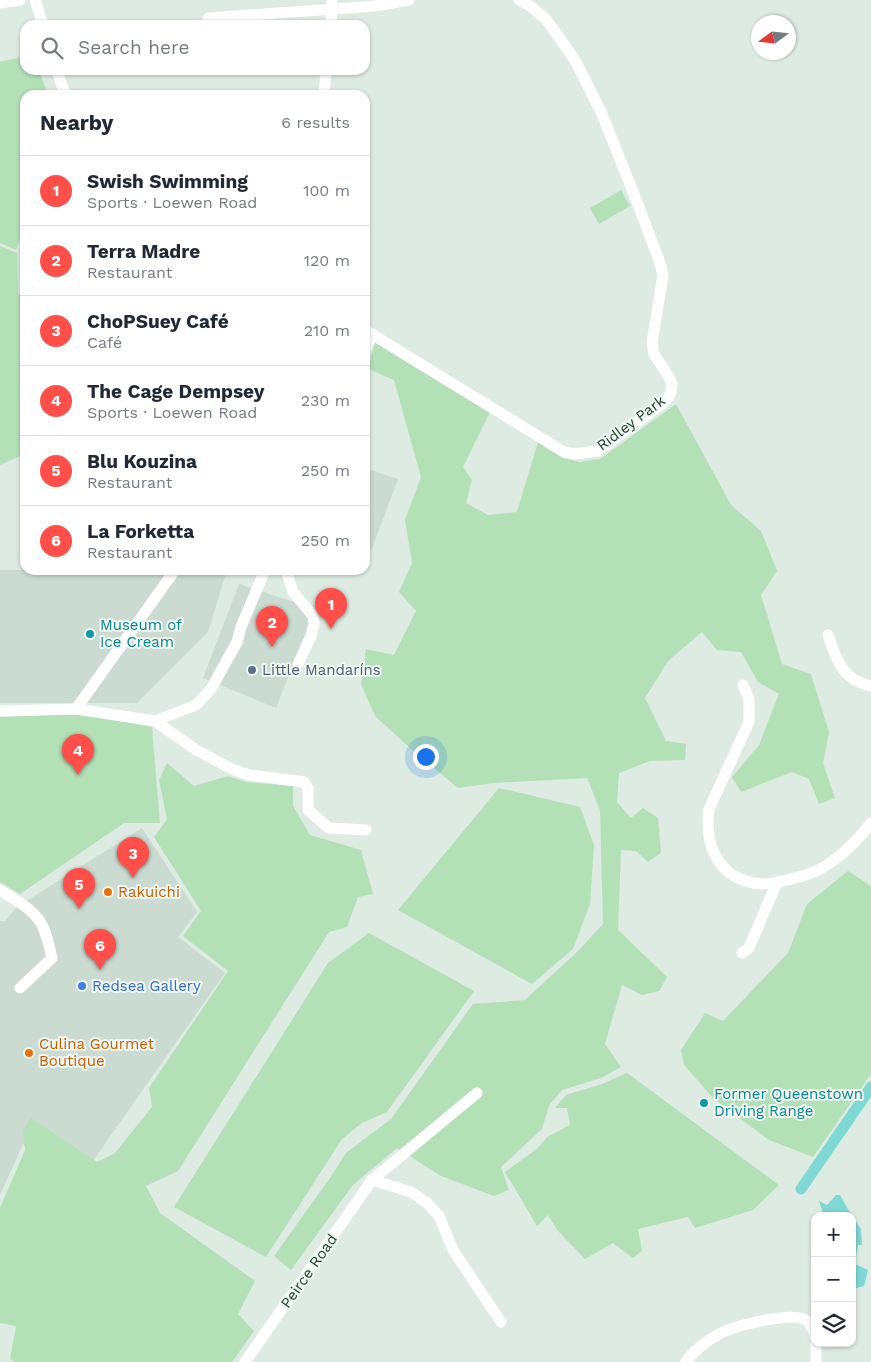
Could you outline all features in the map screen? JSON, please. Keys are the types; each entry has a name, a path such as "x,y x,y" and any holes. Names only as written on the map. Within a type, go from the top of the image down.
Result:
{"street":[{"path":"0,3 20,0"},
{"path":"35,0 41,20"},
{"path":"208,18 332,4 375,6 409,0"},
{"name":"Ridley Park","path":"370,333 564,452 575,454 598,450 662,404 671,392 672,384 654,354 652,343 663,275 637,202 602,114 575,60 546,19 519,0"},
{"path":"331,20 332,4"},
{"path":"59,75 63,90"},
{"path":"324,90 326,75"},
{"path":"76,709 171,575"},
{"path":"155,721 196,705 211,689 237,642 241,627 263,575"},
{"path":"288,575 293,592 313,616 314,623 311,636 298,664"},
{"path":"828,635 836,659 843,670 852,678 871,686"},
{"path":"743,685 749,699 749,722 709,809 707,824 709,841 714,854 726,870 745,881 762,884 801,877 820,870 841,855 871,823"},
{"path":"0,711 76,709 155,721 196,750 232,769 248,775 304,782 308,788 308,810 330,828 366,830"},
{"path":"742,953 749,948 777,882"},
{"path":"0,890 30,910 39,920 52,958 20,988"},
{"name":"Peirce Road","path":"245,1362 372,1180 476,1093"},
{"path":"372,1180 411,1192 427,1203 440,1216 452,1250 502,1322"},
{"path":"686,1362 693,1353 718,1334 742,1325 788,1317 801,1318 808,1321 811,1326"},
{"path":"816,1347 816,1362"}],"shaded area":[{"path":"370,470 398,479 370,554"},
{"path":"0,570 20,570 20,575 225,575 208,632 137,703 0,703"},
{"path":"239,584 315,609 276,708 203,678"},
{"path":"142,828 197,912 178,937 225,973 85,1172 23,1144 0,1195 0,921 5,921 17,907"}],"green space":[{"path":"20,57 20,75 41,75 46,90 20,90 20,238 16,250 0,243 0,62"},
{"path":"621,190 630,206 599,224 590,208"},
{"path":"0,246 17,253 18,294 20,295 20,456 0,465"},
{"path":"375,342 491,410 463,467 472,480 466,503 488,515 517,512 538,442 563,458 580,462 600,459 676,404 731,505 761,531 777,571 761,595 782,664 811,674 829,732 823,763 835,798 819,804 809,779 792,772 741,792 732,777 759,745 779,694 758,682 741,652 717,650 702,632 668,661 645,698 666,741 686,744 685,760 650,761 619,773 617,802 631,818 643,808 658,818 661,853 648,862 636,851 621,850 618,930 667,977 659,991 642,995 622,985 605,1044 621,1067 601,1078 562,1090 549,1105 542,1129 501,1167 509,1190 494,1196 441,1176 397,1148 353,1185 291,1270 274,1256 346,1153 391,1119 473,1004 525,1000 578,951 603,924 600,810 587,778 493,783 458,788 376,717 361,685 366,649 394,655 416,611 399,592 412,563 405,520 421,477 394,380 370,370 370,361"},
{"path":"81,714 152,727 160,823 124,823 20,894 0,882 0,717"},
{"path":"167,763 194,786 228,776 246,782 293,786 293,806 310,835 361,850 373,894 358,897 347,927 329,932 178,1171 146,1186 160,1213 255,1281 238,1314 254,1331 232,1362 16,1362 10,1359 16,1326 0,1323 0,1208 25,1150 23,1131 31,1118 97,1162 115,1153 152,1107 149,1088 228,971 183,936 201,911 154,837 167,819 159,780"},
{"path":"499,788 580,807 594,845 590,904 573,949 532,984 398,910"},
{"path":"848,871 871,886 871,1074 813,1157 769,1140 713,1098 684,1065 681,1050 705,1013 723,1021 788,953 807,904"},
{"path":"369,933 474,991 387,1112 362,1123 342,1139 266,1257 174,1207 328,963"},
{"path":"627,1073 779,1185 753,1210 695,1228 688,1217 638,1229 642,1251 633,1258 613,1243 585,1259 558,1231 548,1215 537,1226 505,1172 538,1148 547,1137 570,1125 567,1108 555,1108 566,1095 602,1084"}],"water":[{"path":"836,1195 840,1195 850,1212 823,1212 819,1201 827,1205"},
{"path":"856,1222 861,1229 862,1245 858,1245 856,1258"},
{"path":"856,1264 868,1270 864,1286 856,1288"}],"waterway":[{"path":"801,1189 871,1087"}],"place":[{"name":"Swish Swimming","path":"331,629"},
{"name":"Museum of Ice Cream","path":"90,634"},
{"name":"Terra Madre","path":"272,647"},
{"name":"Little Mandaríns","path":"252,670"},
{"name":"The Cage Dempsey","path":"78,775"},
{"name":"ChoPSuey Café","path":"133,878"},
{"name":"Rakuichi","path":"108,892"},
{"name":"Blu Kouzina","path":"79,909"},
{"name":"La Forketta","path":"100,970"},
{"name":"Redsea Gallery","path":"82,986"},
{"name":"Culina Gourmet Boutique","path":"29,1053"},
{"name":"Former Queenstown Driving Range","path":"704,1103"}]}
